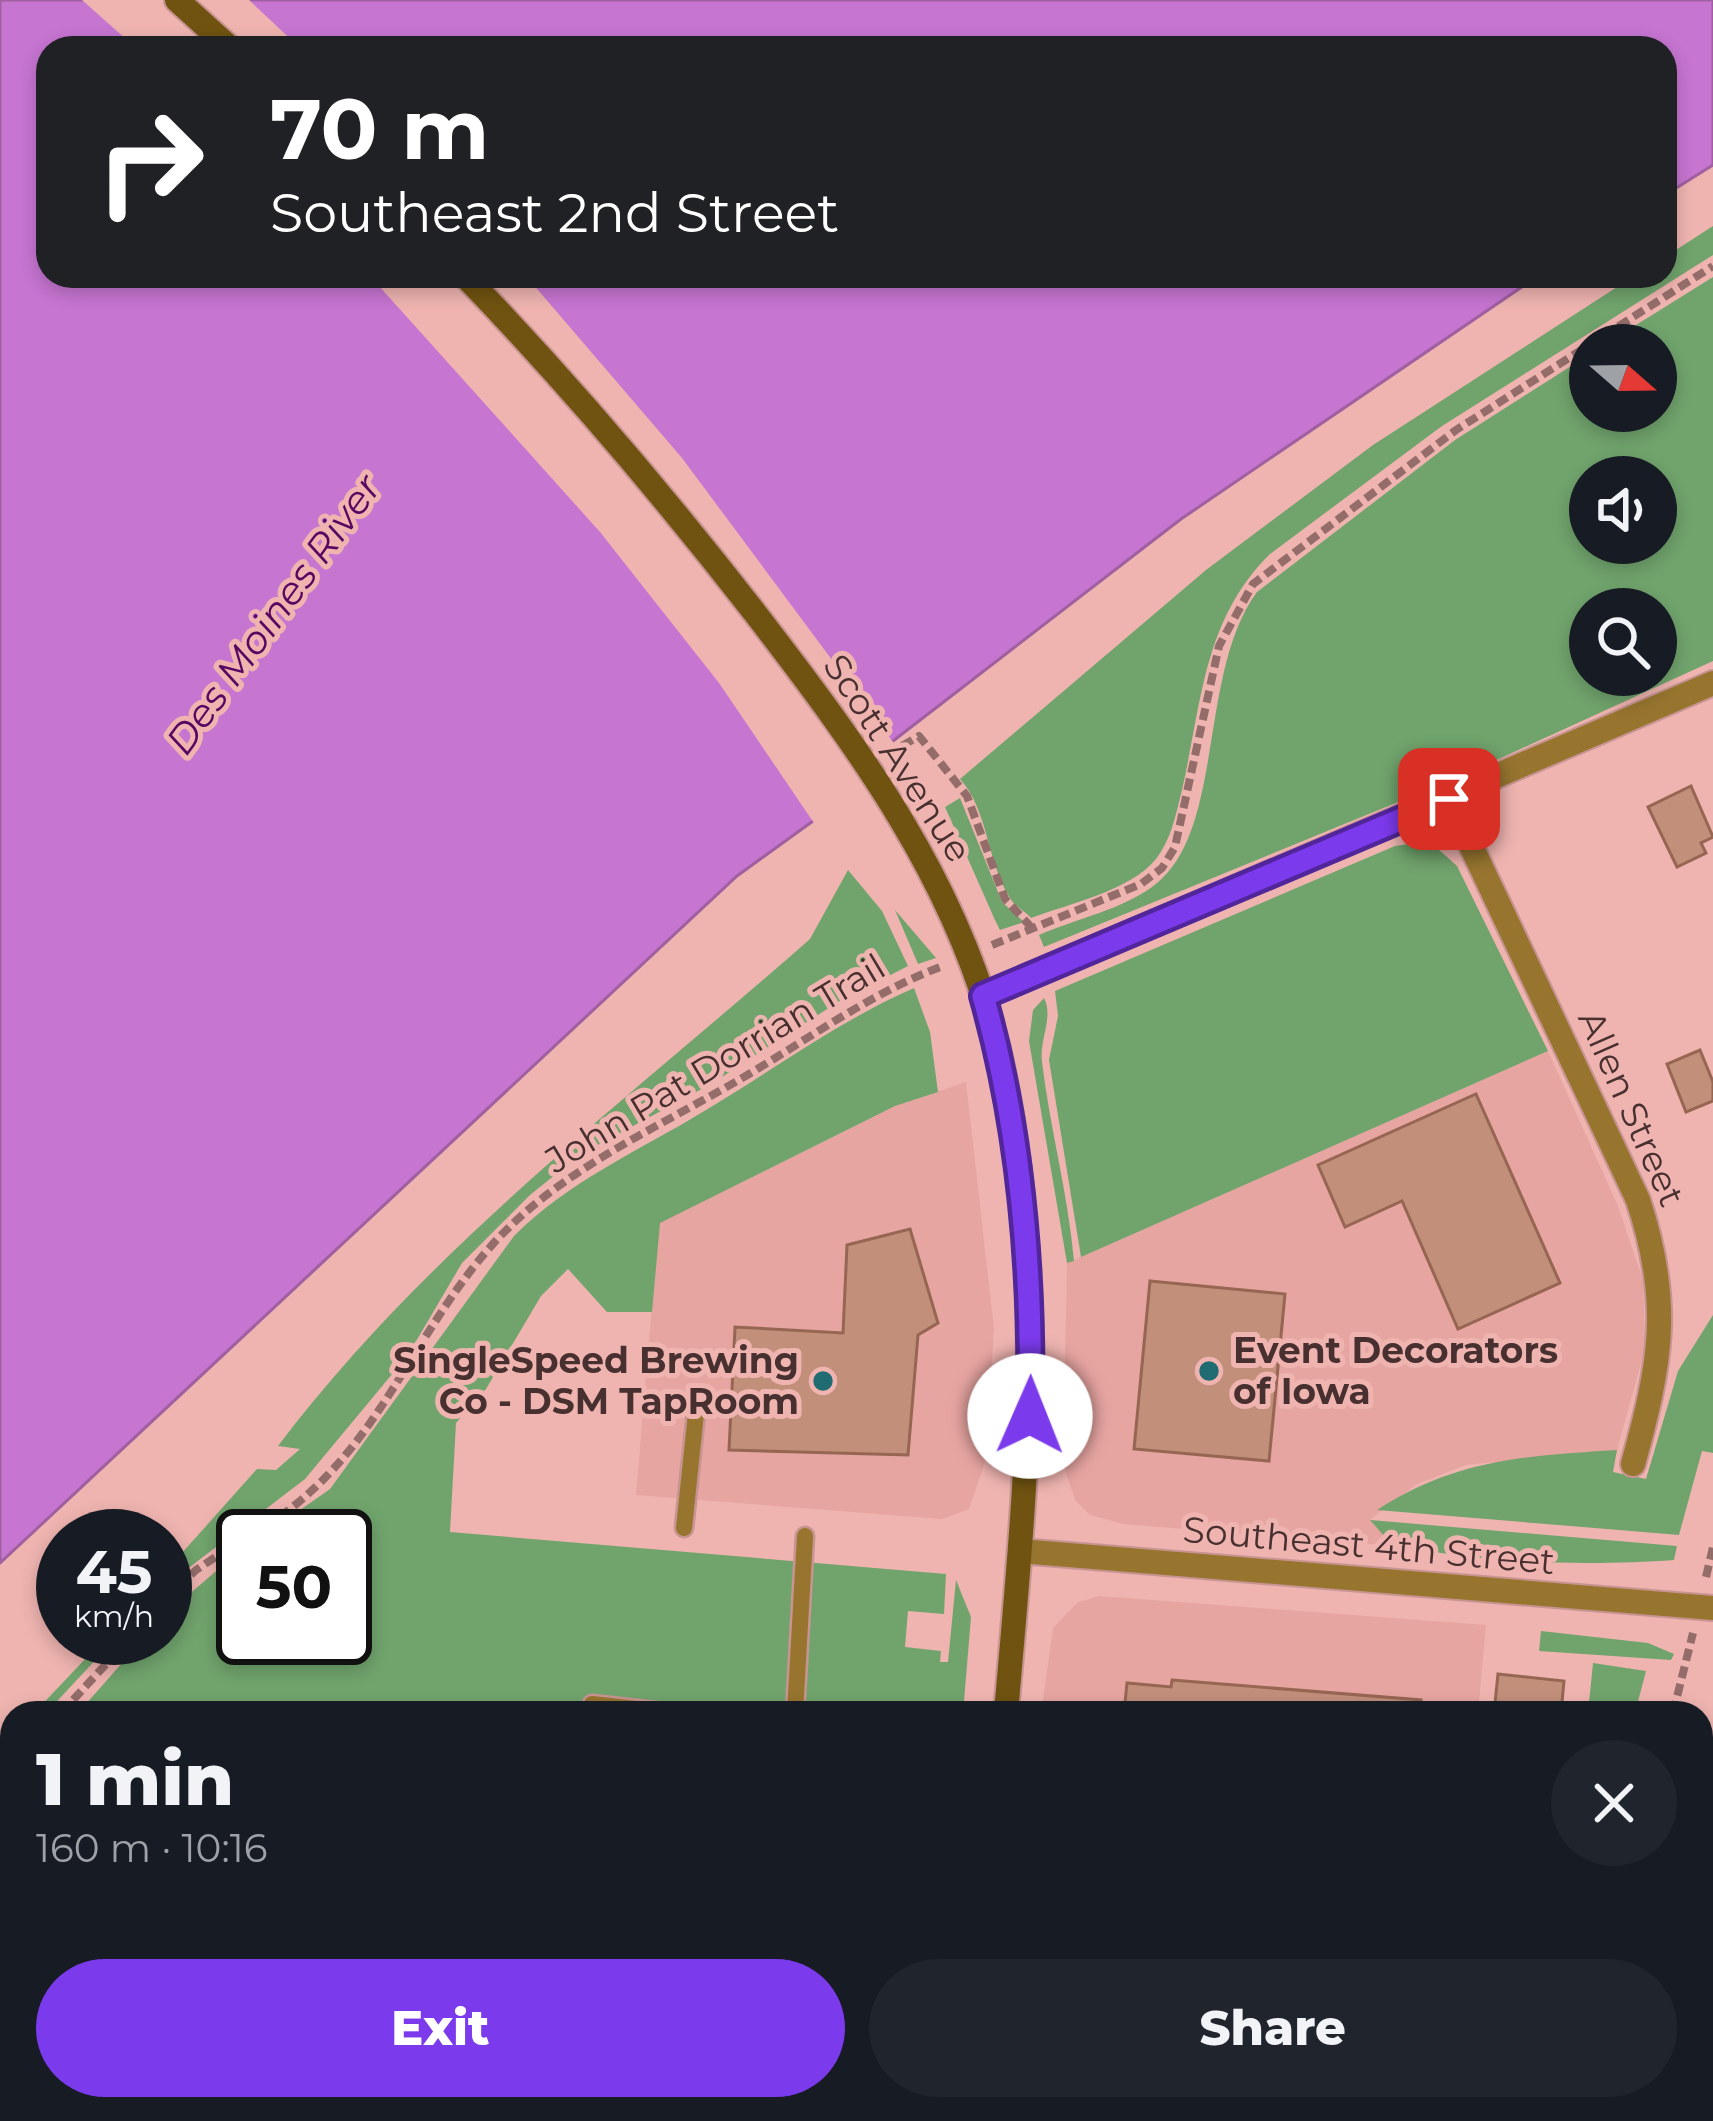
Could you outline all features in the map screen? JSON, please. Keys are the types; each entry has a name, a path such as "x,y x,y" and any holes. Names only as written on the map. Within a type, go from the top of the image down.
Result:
{"main road":[{"path":"177,0 217,36"},
{"name":"Scott Avenue","path":"477,288 679,515 804,677 911,829 940,884 983,996 1011,1123 1027,1252 1030,1416 1007,1701"}],"street":[{"path":"983,996 1713,683"},
{"name":"Allen Street","path":"1449,799 1638,1200 1658,1258 1663,1318 1657,1376 1633,1464"},
{"name":"Southeast 4th Street","path":"1020,1550 1713,1608"}],"lane":[{"path":"684,1528 698,1394"},
{"path":"796,1701 805,1536"}],"path":[{"path":"1008,938 1141,884 1175,847 1219,646 1253,584 1456,430 1713,266"},
{"path":"902,746 920,736 967,796 1005,899 1032,928"},
{"name":"John Pat Dorrian Trail","path":"292,1509 321,1484 397,1388 491,1246 549,1193 834,1017 936,969"},
{"path":"1676,1701 1686,1662"},
{"path":"72,1701 105,1665"}],"shaded area":[{"path":"1548,1051 1618,1206 1643,1280 1645,1349 1617,1450 1466,1465 1417,1484 1370,1520 1390,1543 1405,1547 1123,1524 1090,1515 1075,1500 1063,1464 1067,1263"},
{"path":"966,1082 994,1329 986,1459 969,1509 942,1519 636,1495 659,1223 895,1106"},
{"path":"1099,1596 1486,1625 1479,1701 1043,1701 1053,1628 1078,1602"}],"green space":[{"path":"1713,226 1713,255 1677,278 1677,249"},
{"path":"1713,277 1713,661 1677,677 1677,588 1569,588 1569,696 1637,696 1464,775 1044,947 1039,935 1131,900 1157,883 1178,858 1203,787 1226,663 1257,592 1455,440 1569,367 1569,432 1677,432 1677,324 1638,324"},
{"path":"1615,288 1661,288 1604,324 1569,324 1569,346 1442,426 1270,554 1231,606 1218,635 1166,844 1131,880 1031,918 1002,884 976,805 960,779 1206,570 1373,445"},
{"path":"960,798 1002,902 1024,922 1000,930 945,807"},
{"path":"1395,846 1436,847 1457,866 1548,1051 1081,1257 1049,1060 1058,1016 1055,991"},
{"path":"848,870 882,911 908,966 838,1002 711,1084 581,1154 530,1195 462,1263 408,1355 305,1479 266,1509 221,1509 257,1469 276,1470 300,1449 278,1446 336,1374 463,1242 810,939"},
{"path":"895,910 936,958 918,964"},
{"path":"914,988 930,1032 938,1092 895,1106 660,1223 652,1312 607,1312 568,1269 541,1296 486,1389 456,1423 450,1532 946,1574 944,1614 908,1611 905,1647 941,1651 940,1662 948,1662 956,1580 971,1617 964,1701 89,1701 120,1665 192,1665 192,1592 216,1571 216,1665 372,1665 372,1509 301,1509 330,1489 514,1236 536,1216 582,1182 834,1030"},
{"path":"1044,998 1042,1062 1071,1236 1074,1261 1067,1263 1029,1041 1033,1010"},
{"path":"1713,1315 1713,1453 1702,1451 1679,1535 1377,1510 1435,1480 1521,1458 1617,1450 1613,1472 1646,1479 1678,1371"},
{"path":"216,1515 216,1547 192,1565 192,1542"},
{"path":"1370,1520 1677,1546 1674,1560 1493,1559 1390,1543"},
{"path":"1541,1631 1648,1643 1674,1654 1671,1660 1539,1651"},
{"path":"1593,1663 1646,1671 1638,1701 1589,1701"},
{"path":"79,1665 91,1665 57,1701 45,1701"}],"water":[{"name":"Des Moines River","path":"0,0 1713,0 1713,165 1677,188 1677,36 36,36 36,288 1520,288 1181,519 893,741 813,821 737,876 58,1509 36,1509 36,1529 0,1563"}],"pier":[{"path":"82,0 249,0 287,36 122,36"},
{"path":"381,288 536,288 682,458 896,746 816,826 719,683 600,532"}],"building":[{"path":"1691,786 1713,837 1701,843 1706,853 1677,867 1648,807"},
{"path":"1700,1050 1713,1082 1713,1101 1686,1112 1667,1064"},
{"path":"1476,1094 1560,1283 1458,1329 1402,1201 1345,1227 1318,1165"},
{"name":"SingleSpeed Brewing Co - DSM TapRoom","path":"910,1229 938,1323 918,1335 908,1455 729,1450 735,1327 843,1333 847,1245"},
{"name":"Event Decorators of Iowa","path":"1150,1281 1285,1294 1269,1461 1134,1449"},
{"path":"1498,1674 1564,1681 1562,1701 1495,1701"},
{"path":"1172,1680 1421,1700 1125,1701 1127,1683 1171,1687"}],"place":[{"name":"Event Decorators of Iowa","path":"1209,1371"},
{"name":"SingleSpeed Brewing Co - DSM TapRoom","path":"823,1381"}],"route":[{"path":"1030,1416 1027,1252 1011,1123 983,996 1449,799"}]}
